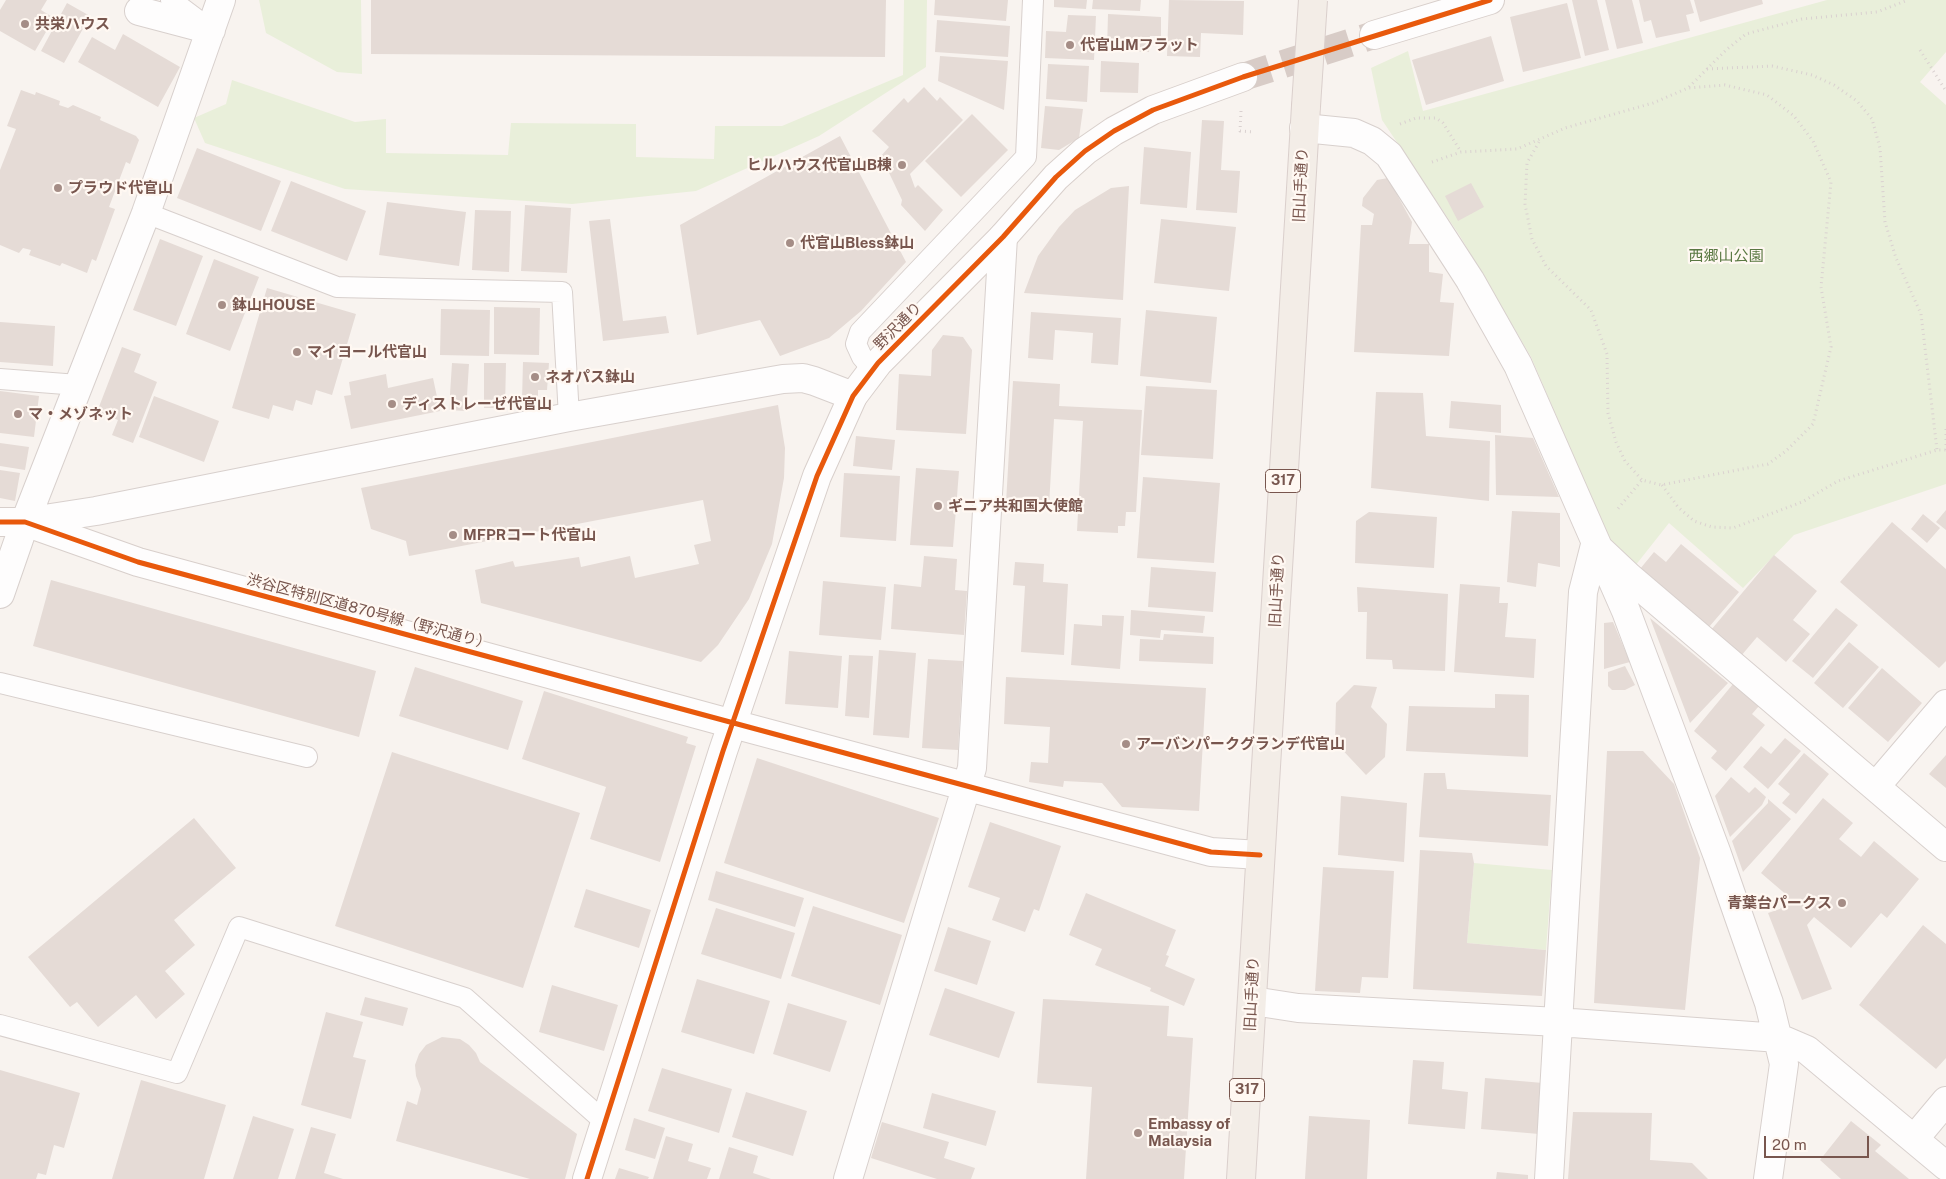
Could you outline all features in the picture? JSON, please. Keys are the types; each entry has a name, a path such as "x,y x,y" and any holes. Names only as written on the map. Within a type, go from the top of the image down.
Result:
{"main road":[{"name":"旧山手通り","path":"1241,1179 1312,0"}],"street":[{"path":"0,594 12,522 78,385 146,213 222,0"},
{"path":"1374,34 1490,0"},
{"path":"139,11 211,30"},
{"name":"野沢通り","path":"587,1179 733,724 817,476 853,396 873,370 1004,237 1056,177 1085,151 1114,131 1153,110 1243,77"},
{"path":"1305,117 1372,141 1389,155 1470,280 1518,365 1626,611 1717,854 1779,1038 1784,1064 1768,1179"},
{"path":"848,1179 972,768 1004,237"},
{"path":"12,522 115,507 569,417 793,378 814,381 853,396"},
{"name":"渋谷区特別区道870号線（野沢通り）","path":"12,522 138,562 966,787 1211,852 1260,856"},
{"path":"1592,537 1629,577 1946,847"},
{"path":"1549,1179 1583,592 1592,537"},
{"path":"1876,786 1946,704"},
{"path":"1252,1000 1298,1008 1558,1022 1779,1038 1807,1050 1915,1138 1946,1166"},
{"path":"1915,1138 1946,1101"}],"lane":[{"path":"171,0 211,30"},
{"path":"873,370 862,357 856,344 860,332 1026,157 1033,0"},
{"path":"146,213 337,287 562,292 569,417"},
{"path":"0,378 78,385"},
{"path":"0,683 307,757"},
{"path":"0,1025 177,1073 239,927 465,998 606,1123"}],"path":[{"path":"1688,88 1746,34 1802,19 1877,12 1908,0"},
{"path":"1920,50 1946,91"},
{"path":"1707,69 1772,66 1812,76 1834,85 1857,101 1872,119 1880,148 1885,222 1896,258 1921,314 1938,450"},
{"path":"1401,174 1461,152 1517,149 1565,128 1653,104 1688,88 1725,85 1767,95 1794,116 1813,141 1831,182 1821,287 1831,347 1812,424 1786,451 1768,464 1661,485 1642,480 1625,461 1616,442 1608,413 1607,354 1591,310 1546,266 1532,239 1525,204 1526,163 1539,141"},
{"path":"1392,126 1416,118 1436,118 1443,123 1461,152"},
{"path":"1661,485 1678,507 1694,521 1712,527 1733,528 1802,502 1838,481 1938,450 1946,450 1946,429"},
{"path":"1592,537 1628,500 1642,480"}],"green space":[{"path":"259,0 361,0 362,74 337,72 266,33"},
{"path":"904,0 927,0 926,67 819,136 696,191 572,204 345,189 205,143 194,118 226,104 232,80 355,122 386,119 386,153 508,155 511,123 636,124 636,157 714,159 715,126 782,126 903,75"},
{"name":"西郷山公園","path":"1827,0 1946,0 1946,52 1920,82 1946,105 1946,484 1794,535 1743,588 1669,523 1635,566 1614,550 1531,357 1460,236 1382,120 1371,68 1408,51 1423,111"},
{"path":"1474,863 1552,870 1546,950 1467,943"}],"building":[{"name":"共栄ハウス","path":"6,0 47,0 41,10 54,18 35,51 0,31 0,10"},
{"path":"371,0 886,0 885,57 371,54"},
{"path":"935,0 1008,0 1006,21 934,15"},
{"path":"1054,0 1087,0 1086,9 1054,7"},
{"path":"1093,0 1141,0 1140,11 1092,9"},
{"path":"1169,0 1244,1 1243,35 1201,33 1200,57 1167,56"},
{"path":"1572,0 1597,0 1609,50 1585,56"},
{"path":"1605,0 1632,0 1643,43 1617,49"},
{"path":"1639,0 1690,0 1694,13 1686,15 1690,31 1656,38 1651,20 1644,22"},
{"path":"1694,0 1762,0 1763,4 1700,22"},
{"path":"67,3 90,16 64,63 41,51"},
{"path":"1567,3 1581,58 1523,72 1510,17"},
{"path":"1108,14 1161,17 1161,36 1150,36 1149,52 1107,50"},
{"name":"代官山Mフラット","path":"1068,15 1096,16 1094,60 1045,58 1046,31 1066,32"},
{"path":"937,20 1010,26 1008,57 935,52"},
{"path":"123,34 180,67 158,107 78,62 92,37 115,50"},
{"path":"1491,36 1504,81 1426,105 1412,60"},
{"path":"940,56 1008,61 1004,110 938,81"},
{"path":"1101,61 1139,63 1138,93 1100,92"},
{"path":"1048,64 1089,66 1087,102 1046,99"},
{"name":"ヒルハウス代官山B棟","path":"924,87 937,101 940,97 963,120 910,174 915,188 918,185 943,210 925,231 901,205 902,200 881,156 889,147 872,131 904,98 908,103"},
{"name":"プラウド代官山","path":"21,90 35,95 36,92 60,101 59,105 68,108 73,105 101,117 100,120 136,136 139,140 130,164 126,162 109,207 115,209 96,261 92,259 87,273 62,263 60,266 29,255 31,250 23,248 19,253 0,245 0,170 16,129 7,126"},
{"path":"1045,106 1083,109 1079,138 1059,150 1041,148"},
{"path":"972,114 1008,150 961,197 925,161"},
{"path":"1202,120 1224,121 1221,170 1240,171 1237,213 1196,210"},
{"name":"代官山Bless鉢山","path":"840,136 906,262 861,311 829,338 780,356 760,320 697,335 680,225"},
{"path":"1144,147 1191,152 1187,208 1140,204"},
{"path":"197,148 281,181 261,231 177,198"},
{"path":"1388,178 1412,222 1409,244 1429,244 1429,272 1443,274 1440,302 1454,303 1449,356 1354,352 1361,225 1372,225 1374,214 1362,206 1363,198 1377,180"},
{"path":"291,181 366,211 347,261 271,231"},
{"path":"1471,183 1484,207 1458,221 1445,196"},
{"path":"1129,186 1123,300 1024,293 1038,256 1059,227 1075,210 1111,188"},
{"path":"387,202 466,212 459,266 379,255"},
{"path":"525,205 571,208 567,273 521,271"},
{"path":"475,210 511,211 509,272 472,270"},
{"path":"610,219 623,321 666,316 669,333 603,341 589,221"},
{"path":"1161,219 1236,227 1229,291 1154,283"},
{"path":"160,239 203,256 176,326 133,310"},
{"name":"鉢山HOUSE","path":"214,259 259,277 230,351 186,334"},
{"name":"マイヨール代官山","path":"267,288 356,314 332,395 316,390 312,405 296,400 293,411 273,405 269,419 232,408"},
{"path":"494,307 540,308 539,355 494,354"},
{"path":"441,309 490,310 489,356 440,355"},
{"path":"1146,310 1217,317 1211,383 1140,376"},
{"path":"1031,312 1121,318 1118,365 1091,363 1093,333 1055,330 1053,360 1028,358"},
{"path":"0,322 55,326 53,366 0,362"},
{"path":"943,335 963,337 972,350 966,434 896,430 899,374 931,376 932,350"},
{"path":"122,347 141,354 134,372 157,382 133,443 112,435 118,420 97,412"},
{"name":"ネオパス鉢山","path":"523,362 549,363 547,390 538,390 538,400 522,400"},
{"path":"452,363 469,364 466,411 449,410"},
{"path":"484,363 506,363 505,408 484,408"},
{"name":"ディストレーゼ代官山","path":"386,374 388,388 433,378 440,411 351,429 344,396 351,395 349,382"},
{"path":"1013,381 1060,384 1059,406 1142,410 1136,512 1126,512 1125,526 1118,526 1118,533 1077,531 1083,421 1054,419 1049,506 1006,503"},
{"path":"1146,386 1217,390 1213,459 1141,455"},
{"name":"マ・メゾネット","path":"0,391 39,396 34,437 0,433"},
{"path":"1376,392 1423,393 1426,436 1490,441 1489,501 1371,488"},
{"path":"154,396 219,421 204,462 139,437"},
{"path":"1451,401 1501,405 1501,433 1449,428"},
{"name":"MFPRコート代官山","path":"778,405 785,448 784,478 772,544 749,599 718,645 701,662 481,603 475,570 513,561 515,567 579,557 581,567 630,556 635,578 699,564 694,545 711,541 703,500 409,556 406,541 371,529 361,488"},
{"path":"1495,435 1533,438 1559,497 1496,495"},
{"path":"856,436 895,440 892,470 853,466"},
{"path":"0,443 29,447 25,470 0,466"},
{"path":"916,468 959,471 953,547 910,545"},
{"path":"0,470 20,473 15,501 0,498"},
{"path":"844,473 900,476 896,541 840,537"},
{"path":"1143,477 1220,483 1214,563 1137,558"},
{"path":"1946,510 1946,530 1936,522"},
{"path":"1512,511 1560,513 1560,567 1538,563 1536,587 1507,582"},
{"path":"1369,512 1437,517 1434,568 1355,563 1356,521"},
{"path":"1923,514 1940,528 1927,543 1911,529"},
{"path":"1892,522 1946,569 1946,661 1939,668 1840,582"},
{"path":"1681,544 1739,592 1709,627 1640,569 1654,552 1666,562"},
{"path":"1774,555 1817,591 1793,620 1810,634 1786,662 1757,637 1741,656 1711,630"},
{"path":"924,556 957,559 955,590 967,591 964,635 891,629 894,584 921,587"},
{"path":"1015,562 1044,564 1043,582 1068,584 1064,655 1021,652 1025,586 1013,585"},
{"path":"1151,567 1216,572 1213,612 1148,607"},
{"path":"51,580 376,671 359,737 33,646"},
{"path":"823,581 886,587 881,640 819,635"},
{"path":"1460,584 1500,587 1499,603 1508,603 1505,637 1536,639 1534,678 1454,672"},
{"path":"1357,587 1448,594 1445,671 1393,669 1392,660 1366,659 1367,612 1358,612"},
{"path":"1836,608 1858,625 1813,678 1792,661"},
{"path":"1131,610 1205,616 1203,633 1161,630 1160,638 1130,635"},
{"path":"1102,615 1124,616 1120,669 1071,665 1074,624 1102,626"},
{"path":"1650,618 1728,683 1690,723"},
{"path":"1613,622 1630,662 1604,669 1604,623"},
{"path":"1164,634 1214,637 1213,664 1139,661 1140,639 1163,640"},
{"path":"1849,642 1879,667 1843,708 1814,683"},
{"path":"879,650 916,653 909,738 873,735"},
{"path":"789,651 842,656 838,708 785,704"},
{"path":"849,655 873,656 869,718 845,716"},
{"path":"928,659 963,661 958,750 922,748"},
{"path":"1625,666 1635,685 1625,690 1612,690 1608,686 1608,672"},
{"path":"415,667 523,701 508,750 399,716"},
{"path":"1882,668 1922,703 1888,742 1848,708"},
{"name":"アーバンパークグランデ代官山","path":"1006,677 1206,688 1199,811 1122,807 1102,783 1064,781 1063,787 1029,782 1031,762 1048,763 1050,727 1004,724"},
{"path":"1733,684 1759,706 1752,714 1765,725 1726,771 1711,758 1717,751 1694,731"},
{"path":"1354,685 1377,687 1371,707 1387,724 1385,757 1366,775 1335,742 1336,703"},
{"path":"544,691 688,737 686,743 696,746 660,862 590,839 606,787 522,759"},
{"path":"1495,694 1529,695 1528,757 1406,751 1409,706 1495,708"},
{"path":"1785,738 1801,751 1768,789 1743,767 1761,746 1771,754"},
{"path":"1607,751 1643,751 1674,784 1700,858 1685,1010 1594,1003"},
{"path":"392,752 580,813 523,988 335,926"},
{"path":"1804,753 1829,774 1796,814 1782,803 1790,794 1778,784"},
{"path":"1946,755 1946,788 1929,774"},
{"path":"757,758 939,818 904,923 724,863"},
{"path":"1424,773 1445,773 1447,789 1551,795 1548,846 1419,837"},
{"path":"1731,777 1749,793 1755,787 1766,797 1762,805 1730,837 1715,796"},
{"path":"1341,796 1407,803 1404,862 1338,855"},
{"name":"青葉台パークス","path":"1823,798 1853,823 1839,839 1861,857 1874,841 1919,879 1887,918 1881,913 1851,948 1814,917 1807,925 1832,989 1802,1000 1768,913 1780,909 1789,897 1761,873"},
{"path":"1768,799 1791,819 1743,872 1732,841 1768,803"},
{"path":"194,818 236,868 174,920 195,945 165,971 185,994 156,1019 136,995 98,1027 77,1002 70,1007 28,957"},
{"path":"990,822 1061,846 1039,911 1034,909 1025,932 992,920 1000,898 968,887"},
{"path":"1420,850 1472,853 1474,863 1467,943 1546,950 1542,996 1413,989"},
{"path":"1323,867 1394,871 1388,978 1362,977 1360,993 1315,991"},
{"path":"716,871 804,898 795,927 708,900"},
{"path":"586,889 651,910 639,948 574,927"},
{"path":"1086,893 1176,930 1166,955 1169,956 1165,966 1195,979 1184,1006 1150,991 1151,988 1095,965 1102,949 1069,935"},
{"path":"813,906 902,935 880,1005 791,976"},
{"path":"716,908 795,933 781,979 701,954"},
{"path":"1923,925 1946,944 1946,1058 1936,1069 1859,1005"},
{"path":"948,927 991,941 977,985 934,971"},
{"path":"697,979 770,1001 754,1054 681,1032"},
{"path":"552,985 618,1005 604,1051 539,1032"},
{"path":"945,988 1015,1012 999,1058 929,1035"},
{"path":"365,997 408,1008 403,1026 360,1015"},
{"name":"Embassy of Malaysia","path":"1043,999 1169,1006 1167,1036 1193,1038 1184,1179 1086,1179 1092,1087 1037,1083"},
{"path":"788,1003 847,1021 830,1072 773,1054"},
{"path":"326,1012 363,1022 353,1057 366,1060 351,1119 301,1105"},
{"path":"442,1037 460,1039 469,1045 476,1053 480,1062 577,1134 565,1179 530,1179 396,1141 407,1101 417,1105 421,1089 416,1076 415,1065 419,1054 426,1045"},
{"path":"1413,1060 1444,1062 1442,1089 1468,1092 1465,1129 1408,1124"},
{"path":"662,1068 732,1089 719,1133 648,1111"},
{"path":"0,1070 80,1093 64,1148 54,1145 46,1175 38,1173 36,1179 0,1179"},
{"path":"1485,1078 1543,1083 1539,1134 1481,1129"},
{"path":"141,1080 226,1105 204,1179 112,1179"},
{"path":"746,1092 807,1111 793,1156 732,1137"},
{"path":"932,1093 996,1111 986,1146 923,1128"},
{"path":"1573,1112 1652,1113 1650,1160 1692,1163 1708,1179 1568,1179"},
{"path":"253,1116 294,1129 278,1179 233,1179"},
{"path":"1309,1116 1370,1120 1367,1179 1305,1179"},
{"path":"634,1118 665,1128 655,1159 625,1150"},
{"path":"1851,1121 1881,1145 1875,1151 1909,1179 1841,1179 1820,1160"},
{"path":"882,1122 949,1142 944,1158 975,1168 971,1179 937,1179 871,1158"},
{"path":"311,1127 336,1134 324,1173 343,1179 295,1179"},
{"path":"666,1136 693,1144 688,1161 711,1168 707,1179 653,1179"},
{"path":"729,1147 758,1156 753,1173 771,1179 719,1179"},
{"path":"619,1168 649,1177 648,1179 615,1179"},
{"path":"1497,1172 1528,1175 1528,1179 1496,1179"}],"tunnel":[{"path":"1243,77 1374,35"}],"cycle path":[{"path":"587,1179 723,751 817,476 853,396 878,363 1003,237 1056,177 1085,151 1114,131 1153,110 1243,77 1490,0"},
{"path":"0,522 25,522 138,562 1211,852 1260,855"}],"place":[{"name":"共栄ハウス","path":"25,24"},
{"name":"代官山Mフラット","path":"1070,45"},
{"name":"ヒルハウス代官山B棟","path":"902,165"},
{"name":"プラウド代官山","path":"58,188"},
{"name":"代官山Bless鉢山","path":"790,243"},
{"name":"鉢山HOUSE","path":"222,305"},
{"name":"マイヨール代官山","path":"297,352"},
{"name":"ネオパス鉢山","path":"535,377"},
{"name":"ディストレーゼ代官山","path":"392,404"},
{"name":"マ・メゾネット","path":"18,414"},
{"name":"ギニア共和国大使館","path":"938,506"},
{"name":"MFPRコート代官山","path":"453,535"},
{"name":"アーバンパークグランデ代官山","path":"1126,744"},
{"name":"青葉台パークス","path":"1842,903"},
{"name":"Embassy of Malaysia","path":"1138,1133"}]}
